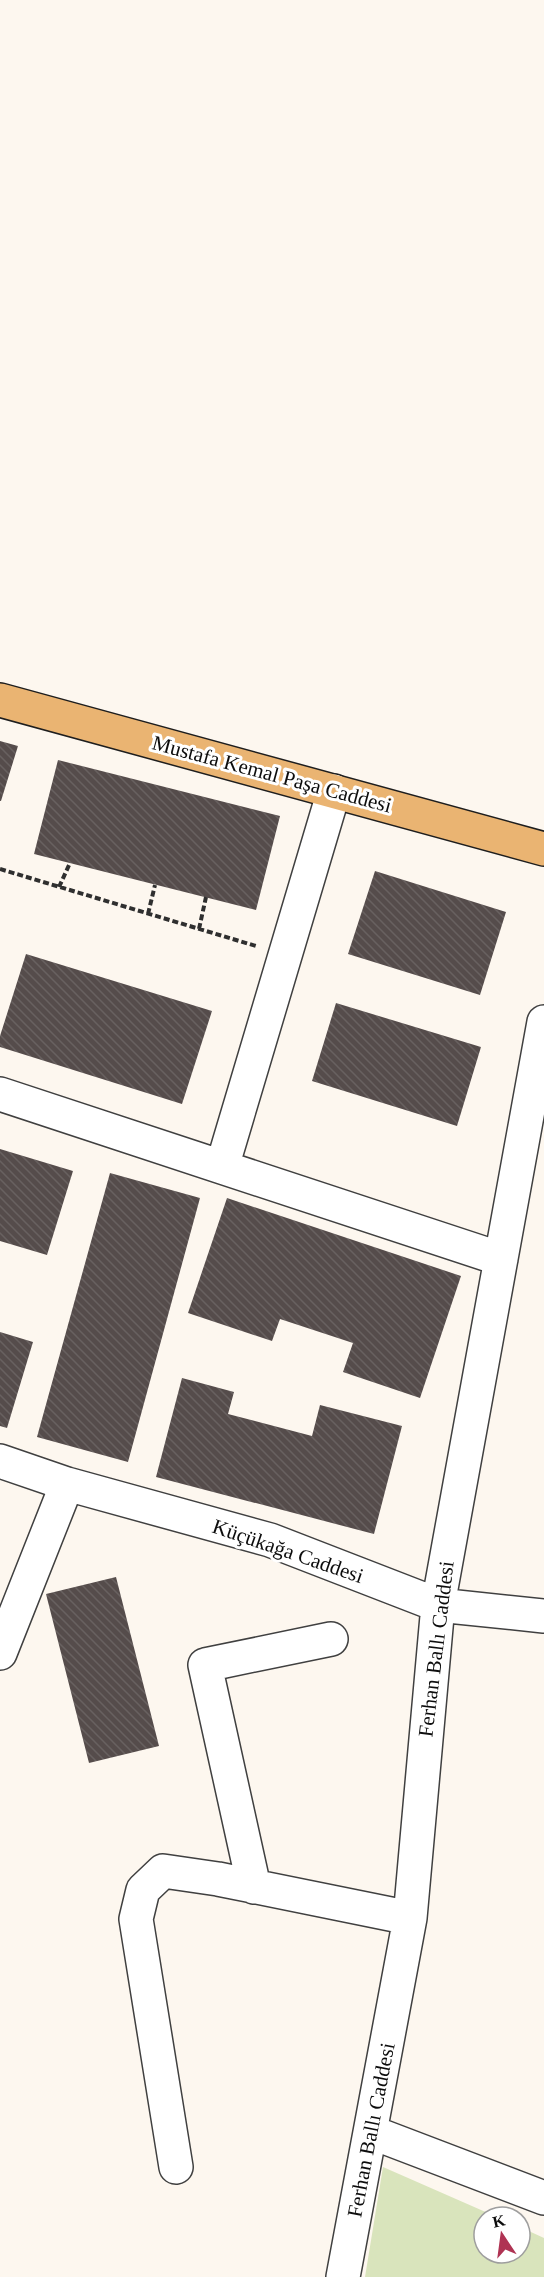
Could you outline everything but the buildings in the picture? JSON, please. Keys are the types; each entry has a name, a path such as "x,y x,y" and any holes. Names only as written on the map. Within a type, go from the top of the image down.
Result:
{"main road":[{"name":"Mustafa Kemal Paşa Caddesi","path":"0,700 544,849"}],"street":[{"path":"222,1167 334,791"},
{"name":"Ferhan Ballı Caddesi","path":"343,2277 410,1918 438,1605 544,1022"},
{"path":"0,1094 501,1259"},
{"name":"Küçükağa Caddesi","path":"0,1461 67,1484 270,1540 438,1605 544,1616"},
{"path":"0,1653 67,1484"},
{"path":"254,1887 205,1665 331,1639"},
{"path":"176,2167 136,1919 143,1890 163,1871 410,1918"},
{"path":"371,2132 544,2198"}],"path":[{"path":"59,887 70,863"},
{"path":"0,869 286,954"},
{"path":"148,914 155,885"},
{"path":"199,929 206,897"}],"green space":[{"path":"383,2167 472,2206 472,2265 532,2265 532,2232 544,2238 544,2277 365,2277"}]}
